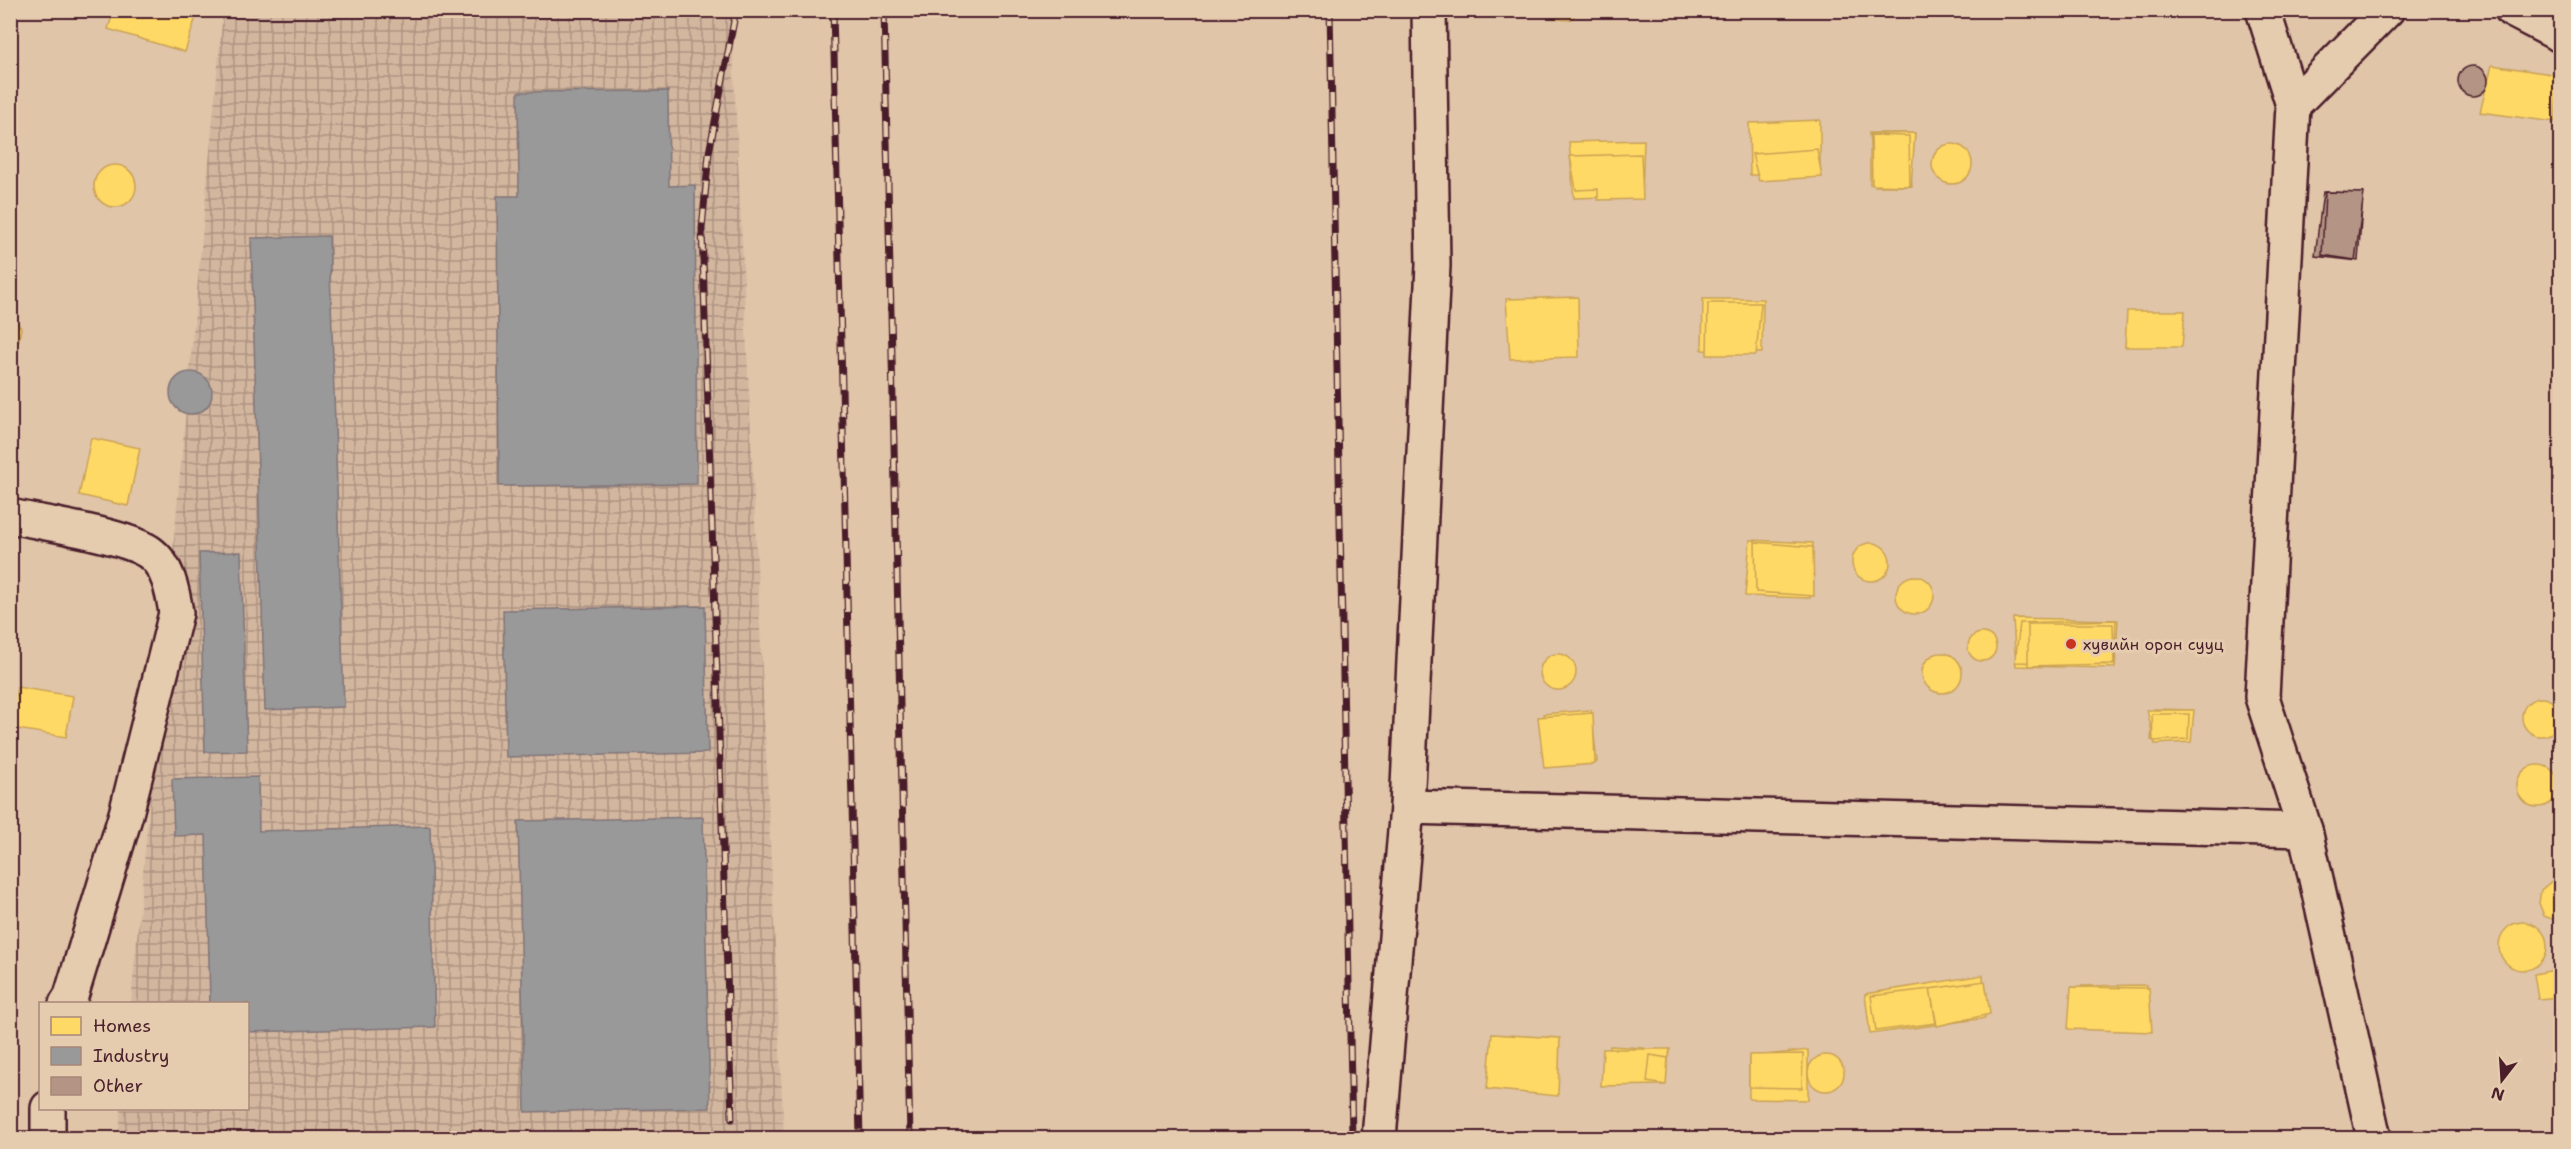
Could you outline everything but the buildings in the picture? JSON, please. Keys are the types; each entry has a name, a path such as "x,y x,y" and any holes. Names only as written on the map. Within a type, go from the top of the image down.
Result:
{"street":[{"path":"1379,1138 1407,807 1433,265 1429,10"},
{"path":"2263,10 2293,105 2262,696 2305,830 2374,1138"},
{"path":"2293,105 2388,10"},
{"path":"2512,10 2560,35"},
{"path":"10,516 124,542 150,553 172,584 176,613 126,814 67,1002"},
{"path":"1407,807 2305,830"},
{"path":"48,1110 48,1138"}],"shaded area":[{"path":"223,11 731,11 784,1138 118,1138 121,1110 249,1110 249,1002 131,1002"}],"railway":[{"path":"732,1119 702,229 709,153 736,10"},
{"path":"833,10 860,1138"},
{"path":"884,10 910,1138"},
{"path":"1330,10 1352,1138"}],"place":[{"name":"хувийн орон сууц","path":"2071,644"}]}
